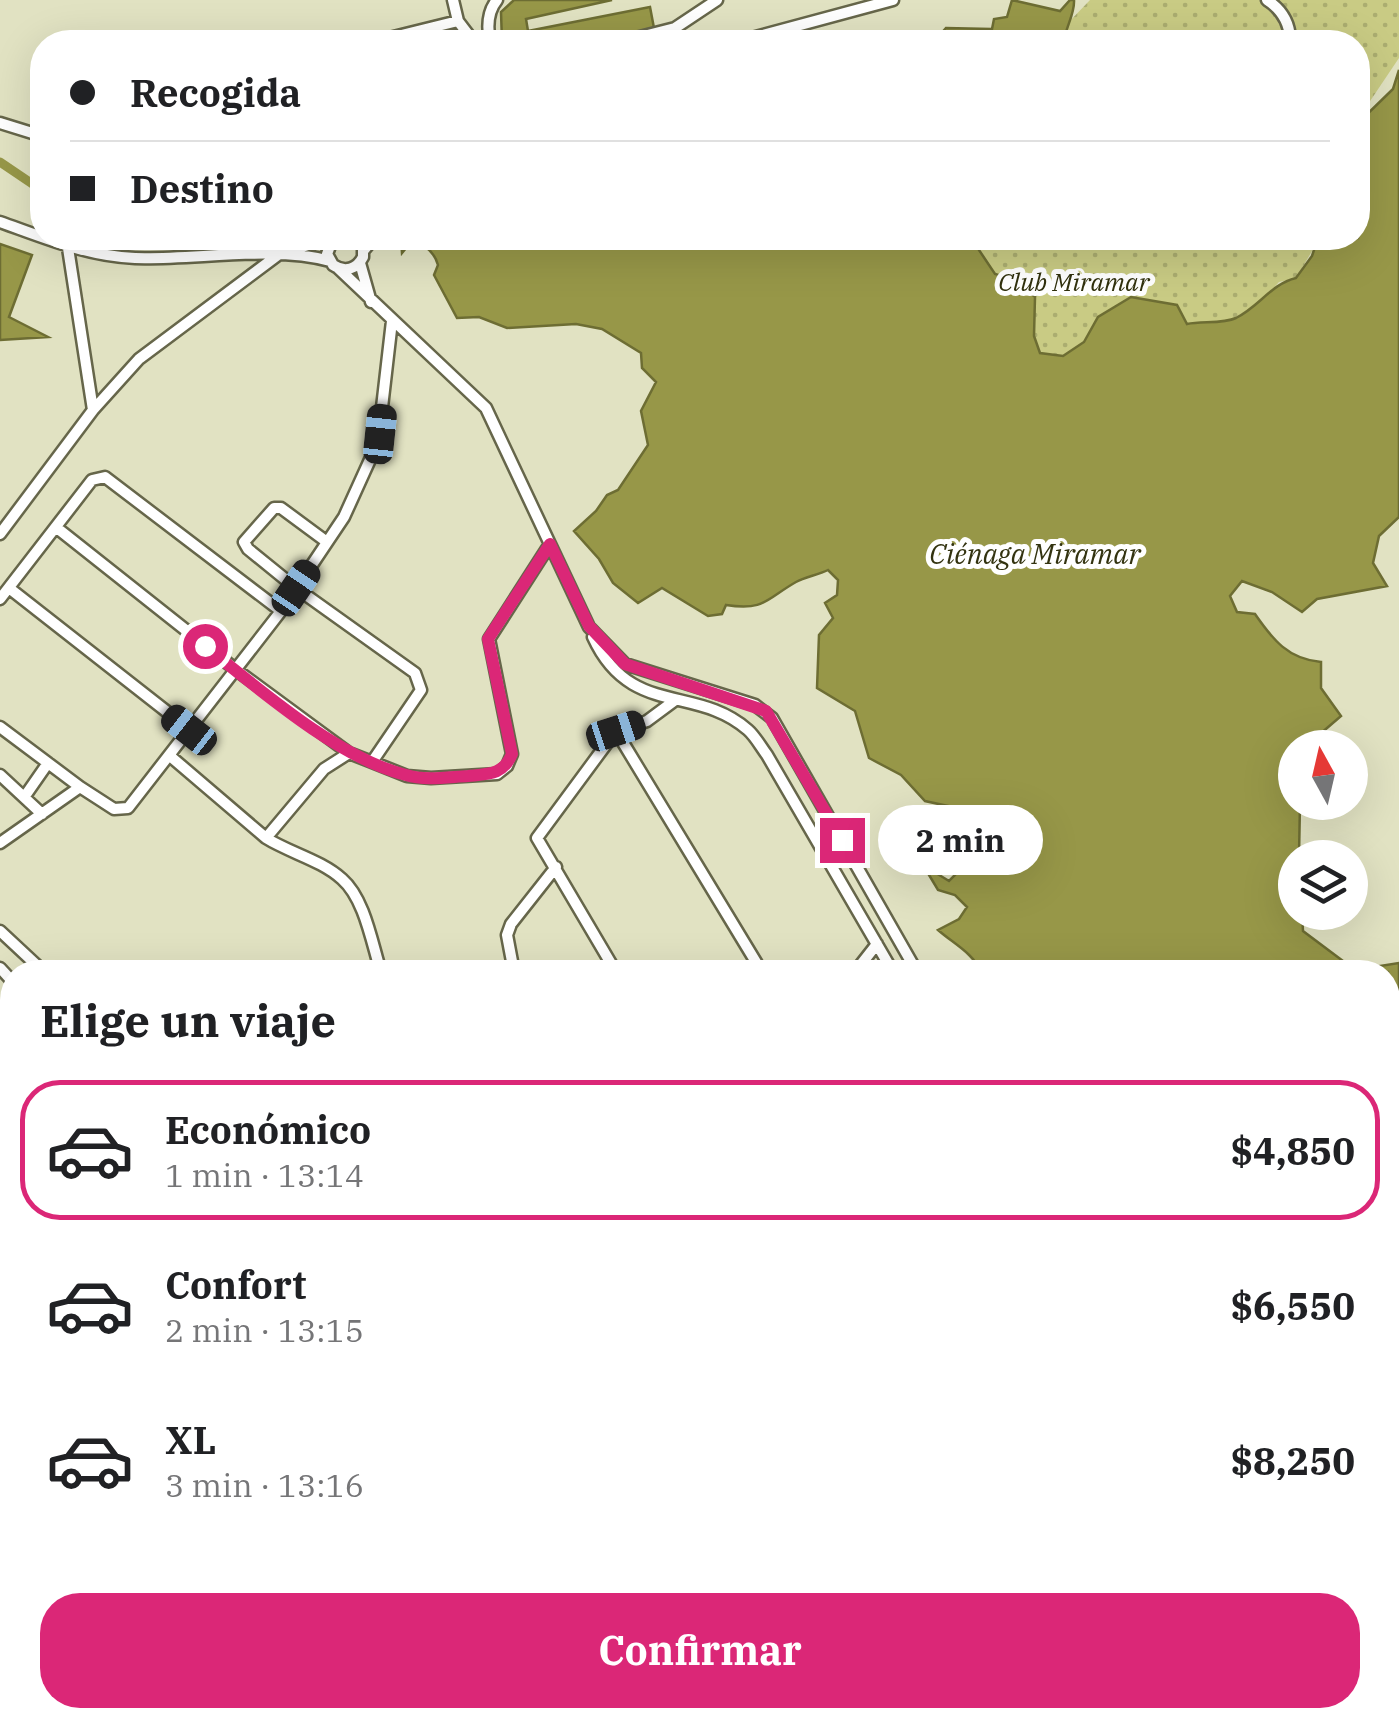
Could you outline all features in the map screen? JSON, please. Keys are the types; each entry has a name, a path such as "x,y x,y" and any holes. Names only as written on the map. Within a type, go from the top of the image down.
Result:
{"street":[{"path":"453,0 465,30"},
{"path":"487,30 491,7 497,0"},
{"path":"667,30 717,0"},
{"path":"782,30 893,0"},
{"path":"1267,0 1279,8 1290,30"},
{"path":"420,30 458,20"},
{"path":"0,123 30,132"},
{"path":"0,222 30,233"},
{"path":"68,250 92,410"},
{"path":"82,250 136,258 278,255 346,270 360,263"},
{"path":"0,534 92,410 139,359 278,255 294,250"},
{"path":"328,250 334,265 486,408 604,661 644,691 728,717 749,730 886,960"},
{"path":"364,250 360,263 372,303"},
{"path":"0,727 114,809 128,808 281,611 344,517 378,442 392,321"},
{"path":"0,599 92,480 105,477 281,611"},
{"path":"326,542 281,508 274,508 244,542 296,588 415,673 421,690 372,762"},
{"path":"57,528 235,670 349,753 407,776 431,778 496,774 507,766 512,754 488,639 550,544"},
{"path":"9,588 189,730"},
{"path":"589,626 625,664 766,711 911,960"},
{"path":"609,960 538,838 616,731 647,720 674,701"},
{"path":"616,731 755,960"},
{"path":"266,838 324,769 349,753"},
{"path":"170,756 266,838 334,873 348,885 377,960"},
{"path":"26,796 48,762"},
{"path":"0,774 42,814"},
{"path":"0,844 80,787"},
{"path":"512,960 507,935 512,924 556,868"},
{"path":"0,931 31,960"},
{"path":"865,960 877,944"}],"green space":[{"path":"1090,0 1399,0 1399,58 1370,101 1370,30 1065,30"},
{"name":"Club Miramar","path":"979,250 1313,250 1296,278 1279,282 1261,302 1231,320 1187,324 1098,317 1084,342 1063,356 1040,353 1034,336 1035,297 1016,280 995,274"}],"water":[{"path":"514,0 612,0 526,19 528,30 502,30 501,12"},
{"path":"1012,0 1060,11 1074,0 1067,30 944,30 992,29 994,19 1007,17"},
{"path":"650,7 654,28 645,30 533,30"},
{"name":"Ciénaga Miramar","path":"1399,70 1399,517 1379,536 1373,563 1387,586 1317,599 1302,612 1272,592 1242,581 1230,596 1237,612 1255,614 1282,647 1299,657 1321,662 1321,688 1341,716 1325,730 1278,730 1278,820 1300,820 1299,840 1278,840 1278,930 1303,930 1342,960 973,960 938,930 959,919 967,907 955,895 938,890 923,865 949,881 977,853 971,819 957,808 925,801 901,775 869,758 855,711 817,688 819,635 833,618 825,603 837,595 838,580 828,570 796,582 757,605 726,605 722,614 708,616 662,588 638,603 613,583 599,559 574,531 607,495 618,490 648,445 641,411 656,382 642,368 641,353 602,329 576,324 507,328 479,317 457,318 434,275 438,265 429,250 979,250 995,274 1016,280 1035,297 1034,336 1040,353 1063,356 1084,342 1098,317 1131,297 1177,305 1187,324 1231,320 1279,285 1296,278 1314,250 1370,250 1370,111 1393,89"},
{"path":"0,244 32,255 9,317 48,337 0,340"}],"waterway":[{"path":"0,162 30,182"}],"route":[{"path":"205,646 349,753 407,776 496,774 507,766 512,754 488,639 550,544 589,626 625,664 766,711 842,840"}]}
